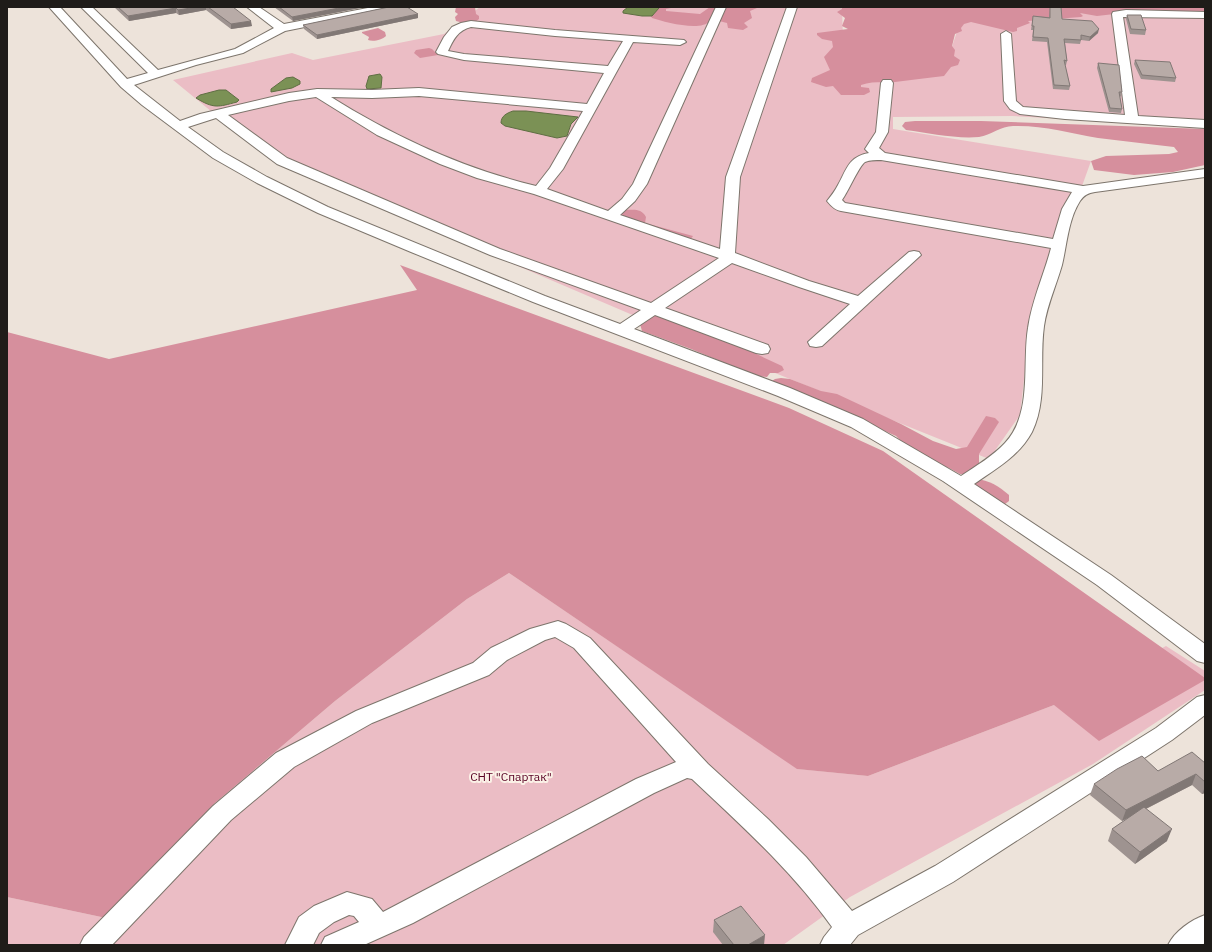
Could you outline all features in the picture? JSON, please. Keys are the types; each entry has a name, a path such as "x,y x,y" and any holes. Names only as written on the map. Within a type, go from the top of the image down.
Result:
{"street":[{"path":"54,7 125,84 177,126 218,155 262,180 322,210 502,284 784,392 857,423 962,484 1104,580 1205,655"},
{"path":"86,7 155,74"},
{"path":"252,7 282,28"},
{"path":"125,84 155,74 239,51 282,28 389,7"},
{"path":"609,216 624,207 630,201 640,184 721,7"},
{"path":"729,256 733,177 792,7"},
{"path":"1132,120 1117,14 1126,13 1205,16"},
{"path":"612,70 464,57 442,52 450,34 463,25 471,24 548,32 680,42"},
{"path":"1006,34 1010,101 1014,106 1031,112 1205,124"},
{"path":"539,191 556,169 630,38"},
{"path":"881,156 872,148 882,132 887,83"},
{"path":"177,126 219,114 302,94 317,93 419,92 590,108"},
{"path":"317,93 390,136 419,150 478,174 539,191 729,256 804,284 861,302"},
{"path":"219,114 282,160 495,252 762,349"},
{"path":"1059,245 854,209 836,204 834,201 844,187 853,168 861,159 868,156 881,156 1083,190 1205,173"},
{"path":"962,484 1008,452 1022,432 1029,412 1033,392 1035,335 1040,309 1069,211 1078,193 1083,190"},
{"path":"816,342 914,255"},
{"path":"622,330 729,256"},
{"path":"94,945 222,813 285,760 364,717 481,669 499,654 538,634 558,629 582,643 699,771 786,851 832,903 841,936 944,874 1164,734 1205,703"},
{"path":"335,945 403,915 645,786 685,768 699,771"},
{"path":"299,945 309,925 324,914 347,903 363,907 378,926"},
{"path":"1182,945 1205,928"}],"green space":[{"path":"480,7 842,7 844,77 943,73 961,20 1122,10 1205,14 1205,127 1012,116 893,117 893,129 1091,161 1029,334 1020,415 989,459 656,325 272,161 173,80 292,53 313,60 444,34"},
{"name":"СНТ \"Спартак\"","path":"509,573 798,769 868,776 1054,705 1166,646 1205,671 1205,690 1093,764 850,897 783,945 7,945 7,897 106,918 215,803 335,701 467,599"}],"shaded area":[{"path":"456,7 475,7 476,14 479,16 479,19 471,23 456,21 455,17 458,14 455,12"},
{"path":"628,7 659,8 652,16 642,16 623,13 623,11"},
{"path":"657,7 676,7 666,9 666,11 700,14 710,7 718,7 710,21 699,26 691,26 673,24 652,18 651,16 655,13"},
{"path":"724,7 757,8 750,11 752,18 744,23 748,27 743,30 728,28 727,23 719,21"},
{"path":"842,7 1205,7 1205,14 1123,13 1097,16 1080,13 1083,16 1028,21 1030,23 1017,28 1017,31 1013,32 971,22 964,24 961,28 962,31 955,34 952,46 955,50 954,56 960,60 958,65 951,67 944,76 895,82 869,83 861,85 861,87 869,88 870,92 864,95 841,95 833,86 826,87 811,82 812,78 830,70 824,57 833,47 832,41 822,39 817,35 817,33 848,29 842,26 845,18 837,12 842,9"},
{"path":"378,28 385,32 386,36 380,40 368,40 369,37 362,33 362,32"},
{"path":"429,48 438,55 420,58 414,53 416,50"},
{"path":"380,74 382,77 381,88 367,89 366,86 369,76"},
{"path":"293,77 300,81 300,84 292,88 271,92 271,89 286,78"},
{"path":"219,90 226,90 239,100 231,104 216,106 207,104 196,98 200,95"},
{"path":"513,111 578,117 571,124 567,136 557,138 505,126 501,123 503,117"},
{"path":"981,121 1205,129 1205,165 1173,172 1134,175 1094,170 1091,161 1106,156 1169,154 1178,152 1174,147 1098,138 1035,127 1009,126 983,136 970,137 906,130 902,126 905,122"},
{"path":"625,210 637,210 642,212 646,217 645,223 693,236 690,240 620,219 620,212"},
{"path":"400,265 789,408 883,451 1205,678 1205,680 1099,741 1054,705 868,776 797,769 509,573 467,599 335,701 215,803 106,918 7,897 7,332 109,359 417,290"},
{"path":"664,311 782,366 784,370 778,373 770,373 767,377 756,376 691,349 642,331 640,324 648,317"},
{"path":"781,378 790,379 821,391 837,394 933,441 956,449 967,447 986,416 995,418 999,422 979,454 979,465 969,474 960,474 939,465 931,458 922,456 917,450 906,446 896,436 840,411 802,397 796,390 772,381"},
{"path":"975,479 989,482 997,486 1009,495 1009,501 1005,504 996,502 974,488 973,482"}],"building":[{"path":"118,7 197,7 178,10 176,8 128,16"},
{"path":"208,7 233,7 251,21 231,24"},
{"path":"279,7 344,7 292,17"},
{"path":"389,7 407,7 418,14 317,35 303,25"},
{"path":"1050,7 1061,7 1062,19 1092,21 1099,29 1090,37 1081,35 1081,40 1064,39 1067,61 1064,60 1070,86 1054,85 1048,38 1033,37 1033,16 1050,18"},
{"path":"1127,15 1141,15 1146,30 1131,29"},
{"path":"1135,60 1170,62 1176,78 1142,75"},
{"path":"1098,63 1119,65 1122,92 1119,92 1122,109 1110,108"},
{"path":"1192,752 1205,763 1205,782 1196,774 1126,810 1094,784 1117,769 1142,756 1158,771"},
{"path":"1144,807 1172,829 1140,852 1112,829"},
{"path":"741,906 765,935 748,945 734,945 714,920"}]}
